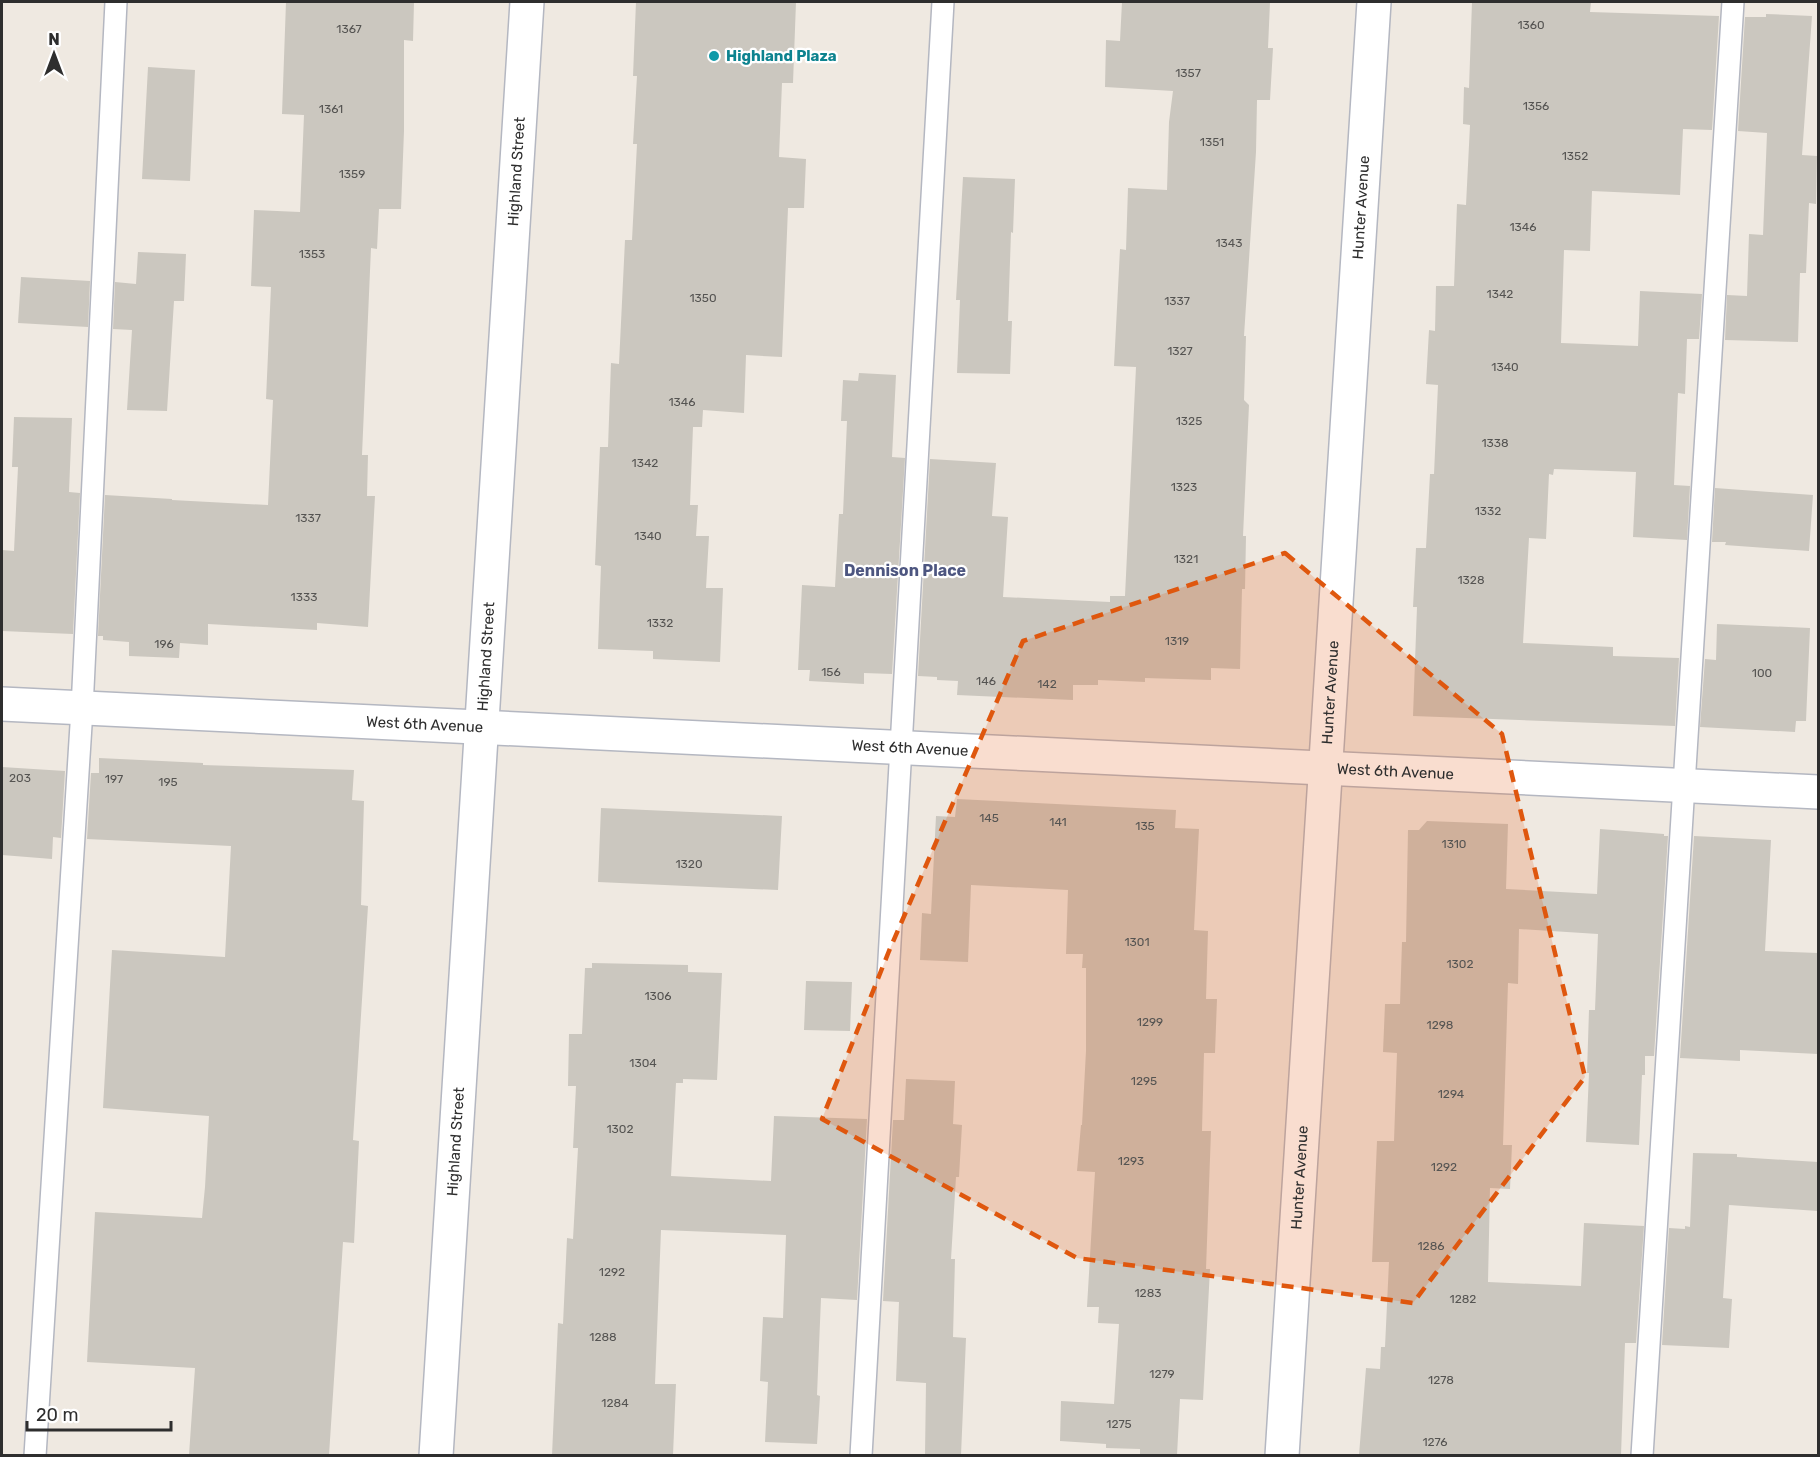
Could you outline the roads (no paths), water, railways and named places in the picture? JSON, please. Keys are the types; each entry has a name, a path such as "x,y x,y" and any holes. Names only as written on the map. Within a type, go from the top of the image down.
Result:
{"street":[{"name":"Highland Street","path":"436,1455 527,2"},
{"name":"Hunter Avenue","path":"1282,1455 1374,2"},
{"name":"West 6th Avenue","path":"2,704 1818,792"}],"lane":[{"path":"35,1455 82,709 116,2"},
{"path":"861,1455 943,2"},
{"path":"1642,1455 1733,2"}],"place":[{"name":"Highland Plaza","path":"714,56"}],"district":[{"name":"Dennison Place","path":"905,570"}]}
